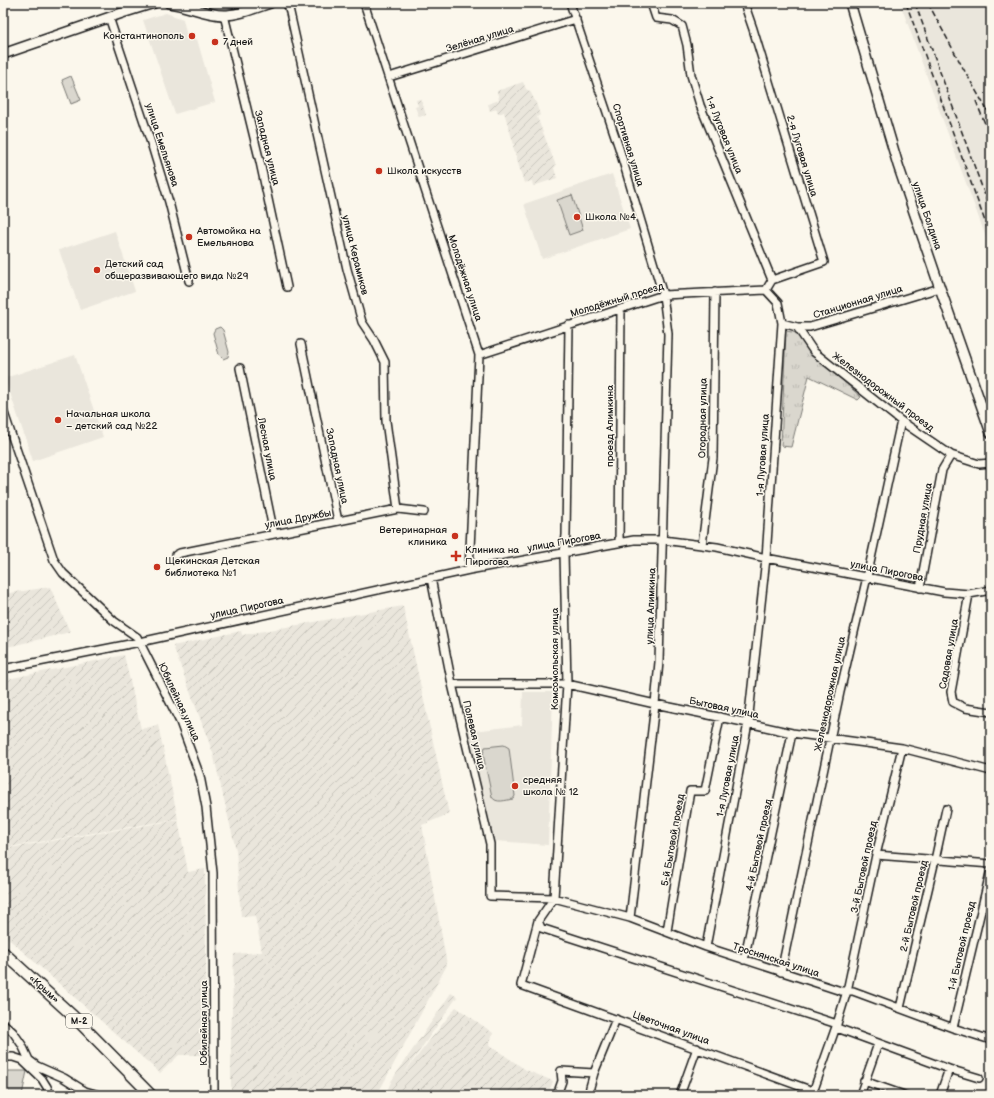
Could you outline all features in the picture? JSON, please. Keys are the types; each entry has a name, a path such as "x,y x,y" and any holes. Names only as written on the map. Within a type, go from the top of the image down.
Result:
{"highway":[{"name":"«Крым»","path":"3,952 73,1016 151,1095"}],"main road":[{"path":"3,54 154,3"},
{"path":"168,3 224,15 270,3"},
{"name":"улица Болдина","path":"850,3 898,165 991,433"}],"street":[{"name":"улица Керамиков","path":"286,3 289,8 347,270 362,322 374,340 385,362 386,421 398,509"},
{"name":"Молодёжная улица","path":"364,3 479,355 469,570"},
{"name":"Спортивная улица","path":"570,3 619,148 663,295"},
{"name":"1-я Луговая улица","path":"651,3 656,18 672,20 682,26 687,45 691,75 700,105 772,280"},
{"name":"2-я Луговая улица","path":"744,3 824,262 772,280"},
{"name":"Западная улица","path":"224,15 260,162 287,287"},
{"name":"улица Емельянова","path":"109,17 169,202 189,281"},
{"name":"Зелёная улица","path":"389,77 576,19"},
{"path":"766,290 772,280"},
{"name":"Станционная улица","path":"782,323 797,327 810,327 940,288"},
{"name":"1-я Луговая улица","path":"706,947 748,723 766,558 782,323 778,303 766,290"},
{"name":"Молодёжный проезд","path":"479,355 663,295 766,290"},
{"name":"Огородная улица","path":"702,545 712,458 715,292"},
{"name":"улица Алимкина","path":"630,918 659,662 668,334 663,295"},
{"name":"проезд Алимкина","path":"619,543 621,308"},
{"name":"Комсомольская улица","path":"554,898 567,684 564,553 566,536 569,325"},
{"name":"Железнодорожный проезд","path":"797,327 814,352 901,421 951,455 979,464 991,463"},
{"name":"Западная улица","path":"301,344 338,521"},
{"name":"Лесная улица","path":"240,368 274,534"},
{"name":"Юбилейная улица","path":"3,410 54,560 68,578 114,621 137,637 180,722 200,776 206,807 213,873 214,1095"},
{"name":"Железнодорожная улица","path":"781,972 840,692 901,421"},
{"name":"Прудная улица","path":"920,588 942,470 951,455"},
{"name":"улица Дружбы","path":"176,555 398,509 424,512"},
{"name":"улица Пирогова","path":"3,669 140,642 469,570 634,540 663,540 717,547 766,558 944,592 969,594 991,590"},
{"name":"Полевая улица","path":"431,578 452,684 490,844 490,896"},
{"name":"Садовая улица","path":"969,594 952,692 953,702 965,708 991,712"},
{"name":"Бытовая улица","path":"452,684 567,684 792,733 902,748 991,771"},
{"name":"5-й Бытовой проезд","path":"667,932 690,791 704,791 720,717"},
{"name":"4-й Бытовой проезд","path":"744,960 792,733"},
{"name":"3-й Бытовой проезд","path":"812,1093 837,1026 847,991 876,855 902,748"},
{"name":"2-й Бытовой проезд","path":"900,1008 946,809"},
{"path":"876,855 991,864"},
{"name":"1-й Бытовой проезд","path":"953,1028 991,869"},
{"name":"Троснянская улица","path":"490,896 554,898 630,918 744,960 841,991 853,991 953,1028 991,1040"},
{"path":"554,898 538,921 541,928 837,1026 878,1044 979,1078"},
{"name":"Цветочная улица","path":"538,921 521,985 696,1048 812,1093"},
{"path":"589,1095 594,1073 616,1019"},
{"path":"3,1023 13,1032 22,1045 29,1060 47,1072 64,1078 85,1092 99,1095"},
{"path":"860,1095 878,1044"},
{"path":"680,1095 696,1048"},
{"path":"3,1057 13,1057 22,1060 42,1079 50,1095"},
{"path":"940,1095 949,1069"},
{"path":"558,1095 562,1081 561,1071 594,1073"},
{"path":"42,1079 47,1072"},
{"path":"864,1081 904,1095"}],"shaded area":[{"path":"900,3 984,3 991,19 991,251"},
{"path":"166,13 183,19 188,41 197,39 215,102 175,114 143,20"},
{"path":"523,82 526,89 530,91 536,103 540,115 537,117 556,166 554,168 557,178 533,186 532,181 524,183 504,112 498,114 497,109 490,111 488,104 499,100 497,91"},
{"path":"421,99 426,115 419,117 415,107 418,106 416,100"},
{"name":"Школа №4","path":"612,174 630,229 542,259 524,204"},
{"name":"Детский сад общеразвивающего вида №29","path":"115,231 135,291 80,310 59,250"},
{"name":"Начальная школа – детский сад №22","path":"75,355 103,437 33,461 5,378"},
{"path":"50,587 70,632 3,648 3,594"},
{"path":"403,606 449,814 422,825 447,965 377,1095 231,1095 234,954 262,952 255,916 241,917 236,850 213,753 173,646 241,631 242,635"},
{"path":"124,655 141,729 158,725 178,819 3,848 3,680"},
{"name":"средняя школа № 12","path":"523,692 553,692 548,845 495,841 466,732 522,725"},
{"path":"178,820 188,872 205,869 207,1055 179,1055 160,1073 3,934 3,849"},
{"path":"451,993 457,997 404,1073 456,1007 493,1033 489,1045 526,1070 553,1081 548,1095 385,1095 392,1080"}],"green space":[{"path":"71,76 81,100 71,104 62,80"},
{"path":"572,195 583,230 569,235 557,200"},
{"path":"220,327 223,330 229,352 228,357 223,359 219,355 213,333 215,329"},
{"path":"786,331 798,333 813,354 861,397 858,400 809,376 791,447 781,446"},
{"path":"504,745 509,748 515,796 513,799 499,801 492,797 483,754 485,747"},
{"path":"3,1071 27,1071 22,1095 3,1095"}],"railway":[{"path":"906,3 991,238"},
{"path":"915,3 991,212"},
{"path":"928,3 991,117"},
{"path":"976,101 991,139"}],"place":[{"name":"Константинополь","path":"192,36"},
{"name":"7 дней","path":"215,42"},
{"name":"Школа искусств","path":"379,171"},
{"name":"Школа №4","path":"577,217"},
{"name":"Автомойка на Емельянова","path":"189,237"},
{"name":"Детский сад общеразвивающего вида №29","path":"97,270"},
{"name":"Начальная школа – детский сад №22","path":"58,420"},
{"name":"Ветеринарная клиника","path":"455,536"},
{"name":"Клиника на Пирогова","path":"456,556"},
{"name":"Щекинская Детская библиотека №1","path":"157,567"},
{"name":"средняя школа № 12","path":"515,786"}]}
